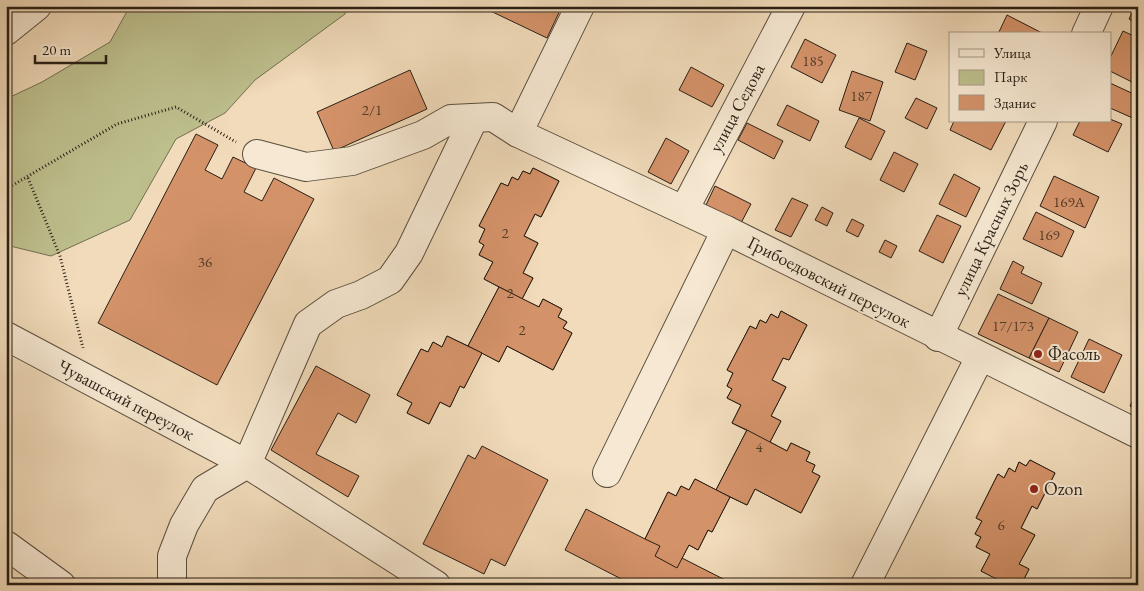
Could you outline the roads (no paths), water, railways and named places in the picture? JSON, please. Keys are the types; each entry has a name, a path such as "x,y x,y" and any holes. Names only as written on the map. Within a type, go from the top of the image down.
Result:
{"street":[{"path":"6,31 37,6"},
{"path":"518,133 580,6"},
{"name":"улица Седова","path":"684,210 791,6"},
{"path":"1087,32 1099,6"},
{"name":"Грибоедовский переулок","path":"257,154 306,167 352,161 423,135 451,119 492,117 518,133 726,230 938,337 1138,434"},
{"path":"172,585 172,556 184,525 205,489 246,464 308,324 336,304 361,295 390,280 409,254 474,118"},
{"name":"улица Красных Зорь","path":"938,337 1044,122"},
{"path":"608,473 726,230"},
{"name":"Чувашский переулок","path":"6,336 246,464 436,585"},
{"path":"865,585 980,357"},
{"path":"6,545 61,585"}],"place":[{"name":"Фасоль","path":"1038,354"},
{"name":"Ozon","path":"1034,489"}]}
